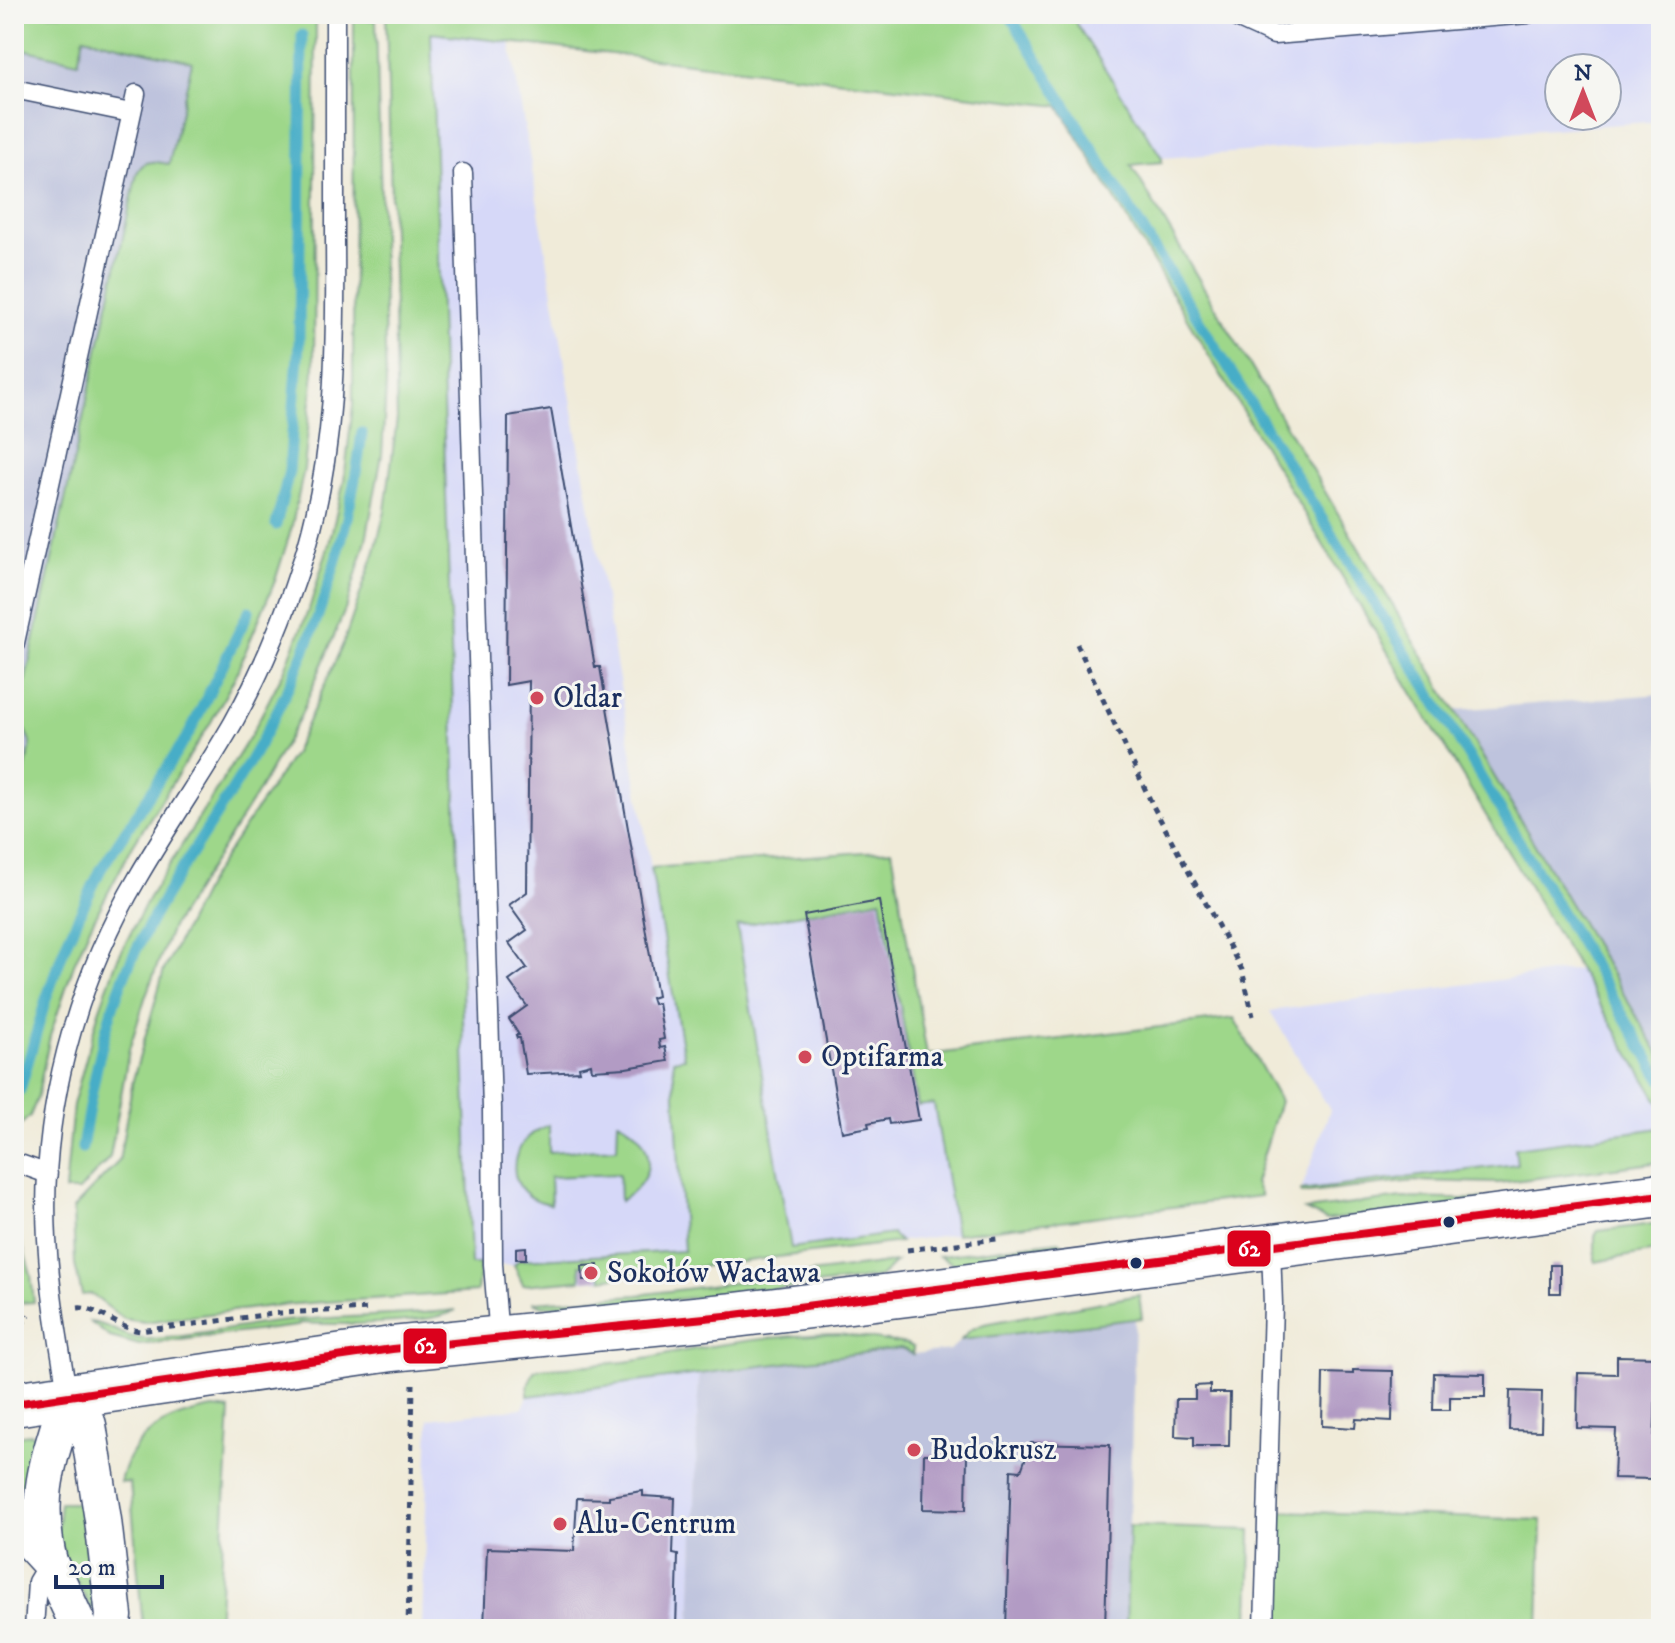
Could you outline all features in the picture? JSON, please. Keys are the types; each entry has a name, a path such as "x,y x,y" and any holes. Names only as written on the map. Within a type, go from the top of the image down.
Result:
{"street":[{"path":"14,1404 407,1348 735,1315 1271,1248 1661,1195"},
{"path":"68,1397 41,1497 42,1530 49,1562 80,1629"},
{"path":"68,1397 88,1425 103,1520 114,1616 112,1629"},
{"path":"14,1524 49,1562"}],"lane":[{"path":"68,1397 49,1270 46,1210 58,1087 82,999 96,962 138,877 219,746 251,687 280,623 304,555 328,446 336,301 335,14"},
{"path":"1228,14 1274,35 1528,14"},
{"path":"14,89 131,113"},
{"path":"14,647 136,94"},
{"path":"463,173 492,1109 493,1264 499,1338"},
{"path":"14,1162 48,1174"},
{"path":"1264,1629 1273,1304 1271,1248"},
{"path":"34,1629 37,1582 49,1562"}],"path":[{"path":"1077,644 1153,806 1242,970 1253,1016"},
{"path":"904,1251 1008,1237"},
{"path":"79,1308 89,1307 118,1325 140,1331 290,1312 377,1309"},
{"path":"14,1335 26,1317 32,1315"},
{"path":"407,1348 413,1396 408,1629"}],"shaded area":[{"path":"14,14 219,14 14,1023"},
{"path":"1070,14 1661,14 1661,121 1623,124 1623,52 1543,52 1543,130 1162,158"},
{"name":"Oldar","path":"431,33 510,42 651,867 892,850 956,1234 602,1279 523,1285 513,1265 472,1265"},
{"path":"1661,694 1661,1057 1456,710"},
{"path":"1580,969 1661,1106 1661,1128 1516,1148 1517,1164 1301,1191 1330,1110 1270,1011"},
{"name":"Budokrusz","path":"1135,1318 1126,1629 691,1629 699,1374 901,1348 913,1354 950,1350 961,1340"},
{"name":"Alu-Centrum","path":"699,1374 691,1629 422,1629 429,1419 523,1408 528,1396"}],"green space":[{"path":"14,14 270,14 316,19 314,371 304,469 291,530 275,581 234,679 211,722 133,845 90,927 50,1036 37,1099 30,1116 14,1131 14,820 31,744 18,714 137,173 147,163 169,164 192,62 84,37 78,62 14,47"},
{"path":"386,14 1070,14 1162,158 1162,162 1131,165 1661,1057 1661,1106 1059,106 431,33 471,1264 480,1264 477,1292 280,1305 145,1322 124,1319 91,1294 82,1295 75,1265 73,1209 119,1161 133,1080 164,970 209,880 294,753 343,644 375,551 385,511 397,419"},
{"path":"354,20 376,20 386,385 382,455 366,540 347,605 300,717 256,795 172,927 129,1050 110,1157 79,1191 65,1191 73,1105 99,1011 117,960 148,899 251,735 284,671 310,606 329,544 344,481 353,405"},
{"path":"892,850 927,1055 1234,1018 1280,1101 1255,1183 1261,1196 956,1234 934,1104 918,1106 881,899 737,926 791,1248 892,1234 900,1242 602,1279 599,1265 580,1265 581,1280 523,1285 514,1265 519,1260 684,1251 673,1060 684,1058 651,868"},
{"path":"618,1121 641,1139 648,1160 641,1182 620,1201 619,1174 550,1177 551,1204 535,1199 524,1191 514,1168 516,1155 534,1133 549,1125 549,1152 617,1148"},
{"path":"1661,1128 1661,1162 1498,1183 1414,1181 1301,1194 1301,1191 1517,1164 1515,1148"},
{"path":"1402,1198 1500,1200 1326,1220 1305,1210"},
{"path":"14,1216 31,1275 34,1302 16,1303 14,1309"},
{"path":"1661,1223 1661,1250 1595,1262 1595,1236 1598,1231"},
{"path":"1059,1241 1065,1246 1065,1253 959,1267 939,1256"},
{"path":"896,1262 880,1277 834,1283 652,1302 543,1306 533,1302 638,1295"},
{"path":"1139,1295 1142,1318 961,1340 970,1330 984,1324"},
{"path":"456,1310 427,1319 357,1324 300,1323 297,1326 139,1345 110,1337 90,1322 132,1337 149,1339 296,1320"},
{"path":"839,1334 907,1344 913,1347 913,1354 901,1348 528,1396 534,1371 540,1369 609,1364 767,1338"},
{"path":"214,1408 230,1410 218,1629 143,1629 130,1483 120,1482 125,1465 142,1439 154,1430 181,1416"},
{"path":"31,1434 38,1437 28,1485 21,1493 14,1493 14,1436"},
{"path":"60,1503 79,1503 94,1607 92,1611 67,1563 57,1534"},
{"path":"1281,1511 1542,1520 1539,1629 1278,1629"},
{"path":"1129,1526 1251,1530 1249,1629 1126,1629"}],"building":[{"path":"551,409 595,667 600,667 657,996 651,998 653,1004 658,1003 664,1039 659,1040 660,1048 665,1047 668,1061 592,1070 591,1064 579,1067 580,1071 526,1074 520,1038 517,1038 516,1035 519,1035 509,1019 527,1006 509,981 527,968 509,943 527,930 509,905 527,892 529,681 506,685 508,416"},
{"path":"879,901 919,1120 889,1124 888,1119 868,1123 869,1127 842,1132 804,915"},
{"path":"526,1247 526,1259 516,1259 516,1248"},
{"name":"Sokołów Wacława","path":"598,1265 599,1279 583,1280 582,1266"},
{"path":"1550,1265 1560,1265 1560,1293 1550,1293"},
{"path":"1617,1356 1657,1357 1653,1479 1614,1478 1616,1429 1577,1428 1578,1373 1617,1374"},
{"path":"1353,1370 1393,1371 1392,1421 1356,1419 1355,1428 1322,1426 1323,1373 1353,1374"},
{"path":"1434,1373 1485,1374 1485,1397 1450,1397 1450,1410 1433,1410"},
{"path":"1210,1385 1210,1393 1230,1393 1229,1446 1194,1446 1194,1437 1175,1436 1176,1399 1195,1399 1195,1386"},
{"path":"1510,1391 1542,1392 1541,1431 1509,1430"},
{"path":"1031,1443 1110,1445 1105,1629 1006,1629 1011,1470 1021,1471"},
{"path":"924,1454 967,1454 966,1510 923,1509"},
{"path":"643,1491 643,1496 675,1498 673,1554 678,1555 676,1629 484,1629 487,1548 574,1551 577,1498 609,1499 609,1496"}],"waterway":[{"path":"1009,14 1442,712 1661,1079"},
{"path":"276,525 289,471 299,344 302,35"},
{"path":"82,1148 104,1037 137,947 163,899 260,744 301,659 333,570 355,479 362,433"},
{"path":"20,1090 46,999 67,941 101,869 190,732 249,611"}],"transit line":[{"name":"62","path":"14,1404 392,1349 735,1315 1661,1195"}],"place":[{"name":"Oldar","path":"537,698"},
{"name":"Optifarma","path":"805,1057"},
{"name":"Sokołów Wacława","path":"591,1273"},
{"name":"Budokrusz","path":"914,1450"},
{"name":"Alu-Centrum","path":"560,1524"}]}
